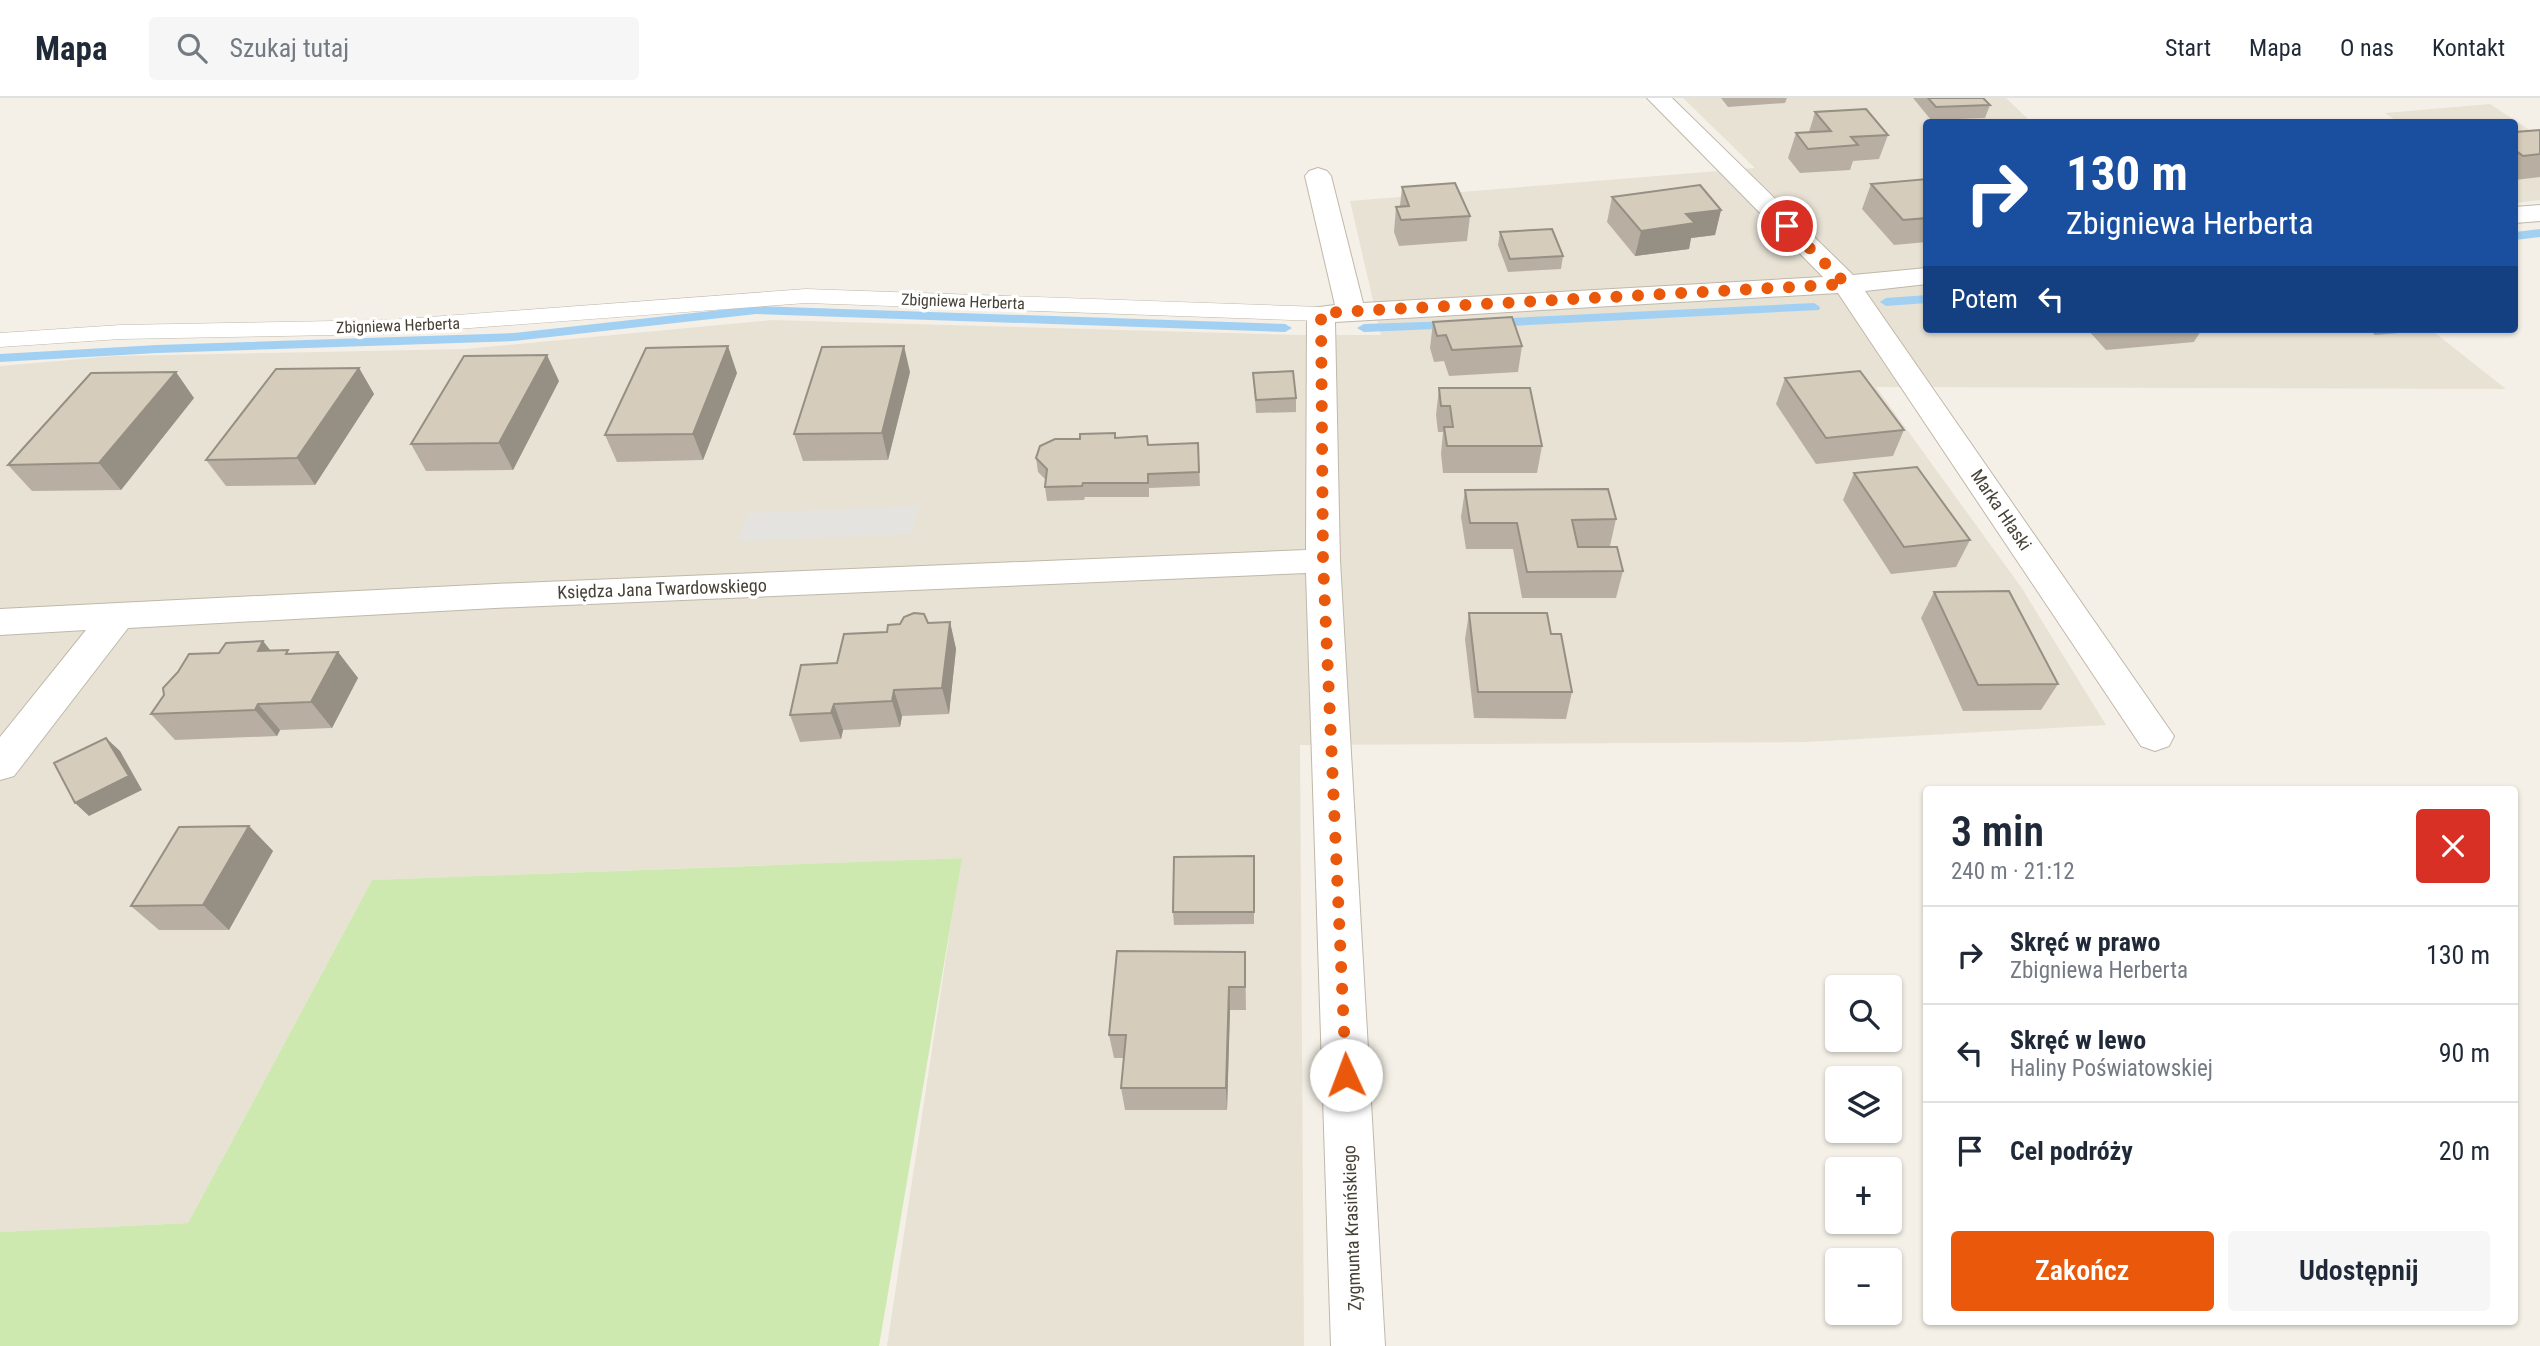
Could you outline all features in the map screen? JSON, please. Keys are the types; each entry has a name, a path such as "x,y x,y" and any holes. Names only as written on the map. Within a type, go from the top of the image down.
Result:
{"street":[{"name":"Marka Hłaski","path":"1659,98 1846,284 2155,736"},
{"name":"Zygmunta Krasińskiego","path":"1318,176 1336,313 1323,561 1358,1346"},
{"path":"2518,215 2540,212"},
{"name":"Zbigniewa Herberta","path":"1336,313 1846,284 1923,276"},
{"name":"Księdza Jana Twardowskiego","path":"0,622 495,596 1323,561"},
{"path":"0,765 117,617"}],"lane":[{"name":"Zbigniewa Herberta","path":"0,340 121,332 390,327 806,296 1336,313"}],"shaded area":[{"path":"1683,98 2006,98 2028,119 1923,119 1923,333 2435,333 2506,389 1876,387 2021,587 2106,725 1807,742 1300,745 1304,1346 887,1346 961,858 372,880 188,1223 0,1232 0,366 115,356 466,349 772,320 1381,335 1350,201 1755,168"},
{"path":"2490,104 2513,119 2394,119 2385,113"},
{"path":"2518,122 2540,137 2540,200 2518,203"},
{"path":"919,506 912,534 737,541 747,513"}],"green space":[{"path":"962,858 879,1346 0,1346 0,1232 188,1223 372,880"}],"building":[{"path":"1928,98 1983,98 1990,105 1936,107"},
{"path":"1866,109 1888,135 1851,137 1858,145 1808,149 1796,133 1831,131 1815,112"},
{"path":"2540,130 2540,154 2523,156 2518,152 2518,132"},
{"path":"1923,179 1923,218 1903,220 1871,184"},
{"path":"1455,183 1470,216 1401,220 1396,207 1409,206 1402,187"},
{"path":"1700,185 1721,210 1686,214 1695,223 1641,231 1612,197"},
{"path":"1552,229 1563,256 1510,259 1500,232"},
{"path":"1512,317 1522,346 1452,350 1446,335 1437,336 1433,322"},
{"path":"728,346 693,434 605,435 646,348"},
{"path":"904,346 882,433 794,434 822,347"},
{"path":"547,355 499,443 411,444 464,356"},
{"path":"359,368 297,458 206,460 276,369"},
{"path":"1293,371 1296,398 1256,400 1253,373"},
{"path":"1860,371 1904,430 1826,438 1785,378"},
{"path":"176,372 99,463 8,465 91,373"},
{"path":"1439,388 1530,388 1542,446 1447,446 1444,427 1453,427 1450,406 1441,406"},
{"path":"1115,433 1115,438 1147,436 1148,445 1198,443 1199,472 1148,474 1148,483 1083,483 1082,486 1045,487 1047,469 1036,458 1040,446 1055,439 1080,439 1080,434"},
{"path":"1917,467 1970,540 1904,547 1854,473"},
{"path":"1608,489 1616,519 1572,520 1578,547 1617,547 1623,571 1527,572 1517,523 1470,523 1465,490"},
{"path":"2009,591 2058,684 1978,685 1934,592"},
{"path":"914,613 924,614 928,623 950,622 942,688 894,690 892,701 834,704 831,713 790,715 801,665 837,663 844,634 887,632 888,625 900,624 904,617"},
{"path":"1469,613 1547,613 1551,634 1561,634 1572,692 1478,692"},
{"path":"263,641 258,651 288,650 286,654 338,652 311,702 258,704 255,710 151,714 164,695 163,688 178,672 189,654 219,653 226,643"},
{"path":"106,738 129,776 75,803 54,763"},
{"path":"249,826 203,905 131,906 179,827"},
{"path":"1254,856 1254,912 1173,912 1174,857"},
{"path":"1117,951 1245,952 1245,987 1229,987 1226,1088 1121,1088 1126,1035 1109,1035"}],"waterway":[{"path":"2518,236 2540,233"},
{"path":"1886,302 1923,299"},
{"path":"1490,323 1814,307"},
{"path":"0,358 157,349 514,337 756,310 1285,328"},
{"path":"1364,328 1455,325"}],"route":[{"path":"1346,1075 1323,561 1321,313 1580,301 1846,284 1787,226"}]}
